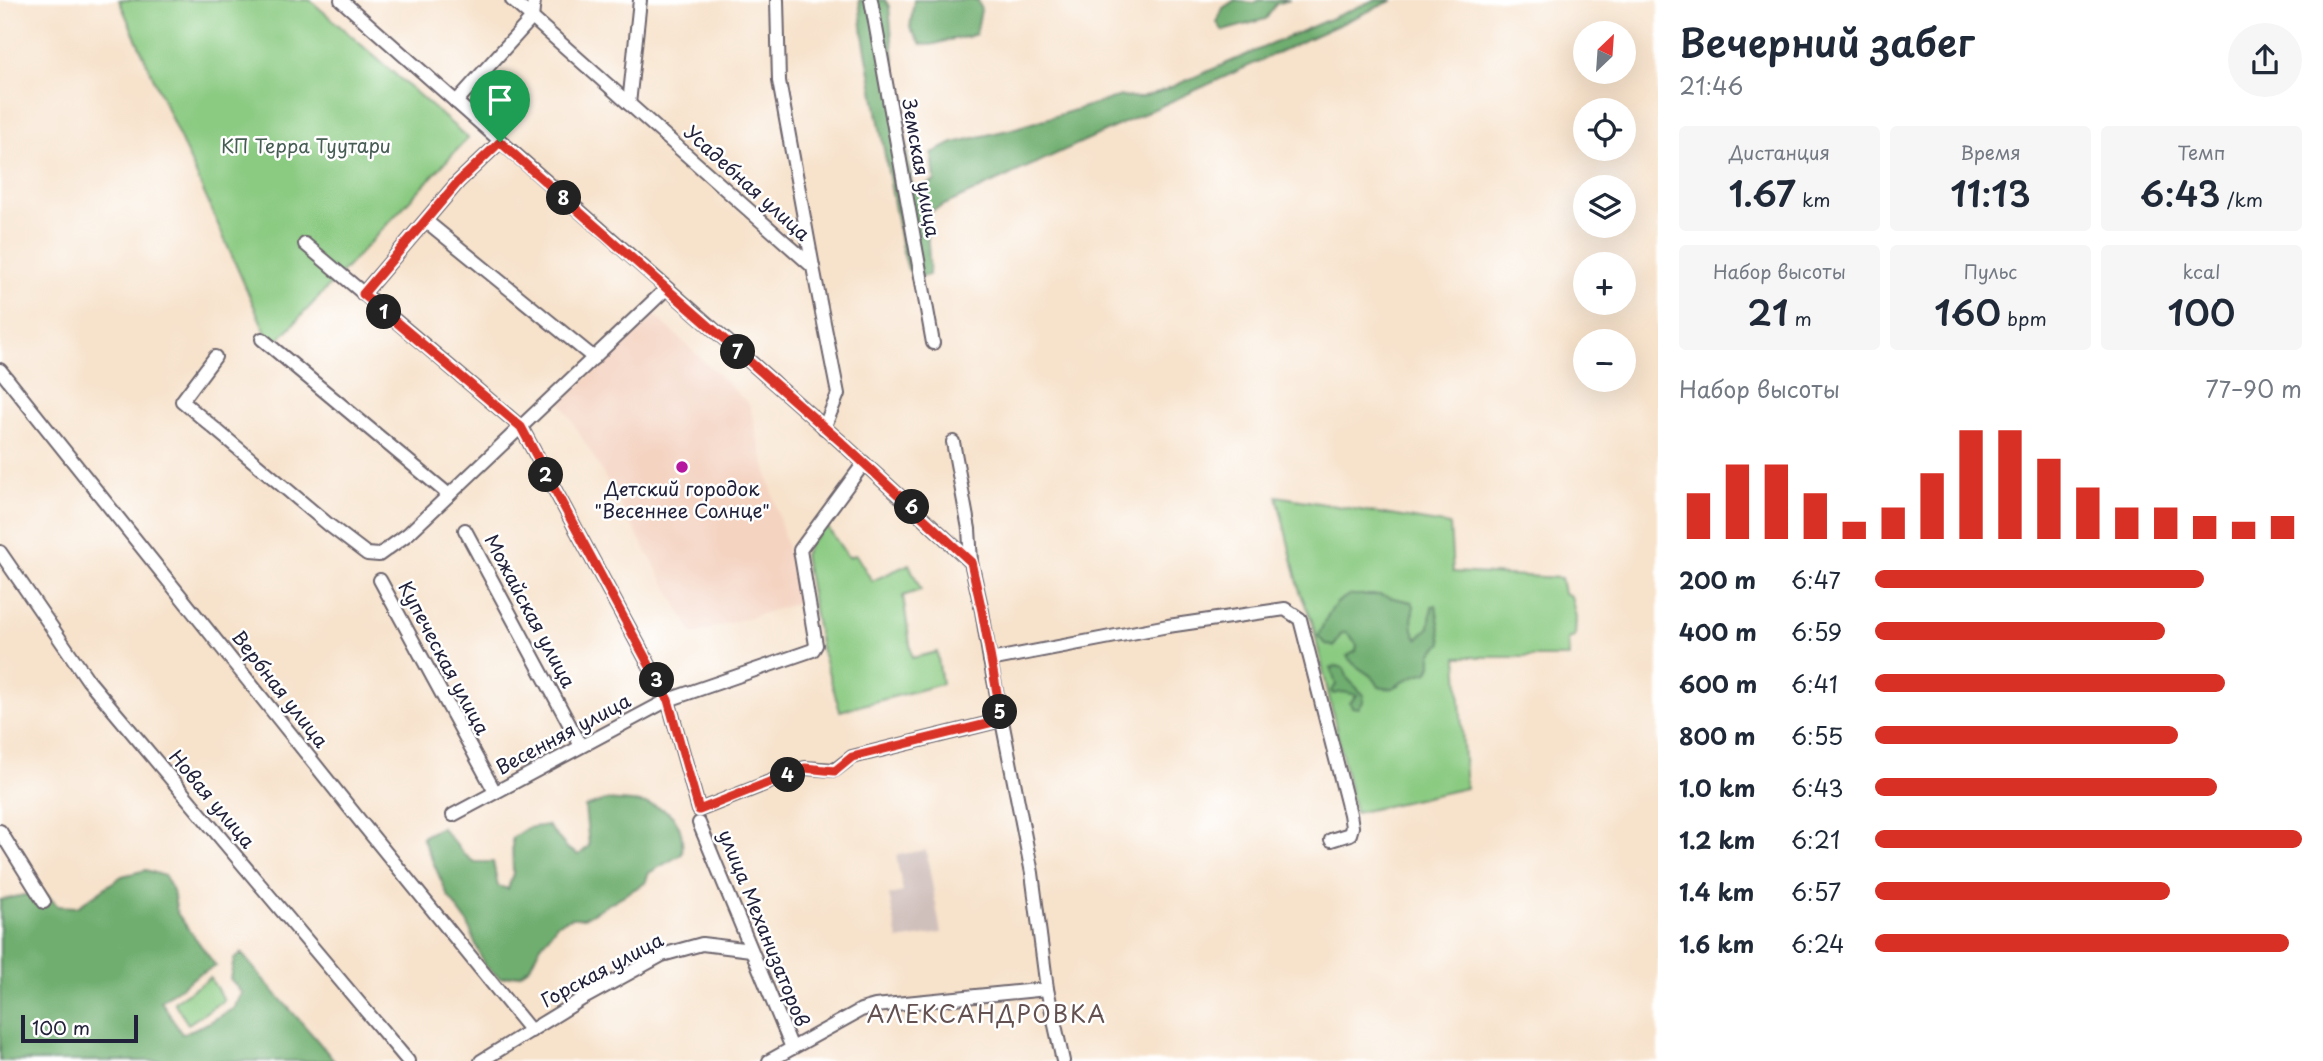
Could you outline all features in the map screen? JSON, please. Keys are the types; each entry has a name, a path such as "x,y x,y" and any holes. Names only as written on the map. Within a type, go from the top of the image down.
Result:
{"street":[{"path":"341,0 864,463 971,562"},
{"name":"Усадебная улица","path":"512,0 813,267 838,394 824,428"},
{"path":"456,102 532,18 534,0"},
{"path":"629,104 640,0"},
{"path":"777,0 779,82 813,267"},
{"name":"Земская улица","path":"871,0 933,343"},
{"path":"363,294 458,182 500,142"},
{"path":"426,221 594,358"},
{"path":"305,244 521,427"},
{"path":"215,357 182,401 330,526 367,554 379,555 408,534 666,289"},
{"path":"262,339 449,495"},
{"name":"Вербная улица","path":"0,370 531,1031"},
{"name":"улица Механизаторов","path":"521,427 668,700 699,816 792,1048"},
{"path":"953,442 970,529 971,562 1032,873 1047,989 1063,1061"},
{"name":"Весенняя улица","path":"453,815 668,700 813,650 816,645 800,550 864,463"},
{"name":"Можайская улица","path":"464,530 581,746"},
{"name":"Новая улица","path":"0,552 88,680 408,1061"},
{"name":"Купеческая улица","path":"380,580 495,792"},
{"path":"990,660 1168,626 1285,609 1300,619 1350,814 1350,834 1331,840"},
{"path":"699,816 805,768 835,771 852,757 1002,720"},
{"path":"0,831 44,902"},
{"name":"Горская улица","path":"481,1061 582,999 663,955 702,944 751,950"},
{"name":"улица Механизаторов","path":"769,1061 861,1010 875,1006 1047,989"}],"shaded area":[{"name":"Детский городок \"Весеннее Солнце\"","path":"655,315 749,404 801,602 693,634 561,403"},
{"path":"926,850 941,933 898,940 889,895 903,892 896,855"}],"green space":[{"name":"КП Терра Туутари","path":"119,0 310,0 468,138 272,347"},
{"path":"859,0 885,0 889,6 897,95 913,190 935,181 932,153 953,143 1012,129 1121,96 1138,98 1162,91 1374,0 1393,0 929,212 929,275 916,278 908,269 902,248"},
{"path":"914,0 978,0 981,10 976,34 935,44 921,44 910,28"},
{"path":"1235,0 1253,3 1259,0 1290,0 1276,4 1266,19 1223,31 1217,22 1223,8"},
{"path":"1277,496 1450,525 1453,572 1561,578 1564,593 1571,596 1576,617 1575,637 1568,639 1569,657 1457,657 1466,788 1355,813 1312,621 1300,592"},
{"path":"826,525 848,557 856,555 872,581 909,564 921,590 903,596 912,658 937,652 942,684 840,711 821,648 804,555 810,542"},
{"path":"1350,595 1379,595 1412,602 1413,628 1418,639 1429,627 1432,606 1436,605 1442,643 1431,654 1428,672 1411,677 1394,688 1379,687 1372,677 1347,656 1356,651 1357,645 1346,632 1341,634 1334,647 1324,643 1318,636 1327,617 1338,602"},
{"path":"1331,668 1344,668 1348,679 1363,694 1363,702 1359,708 1352,707 1350,703 1357,695 1343,692 1333,694 1331,691 1336,685"},
{"path":"606,800 649,804 671,814 682,837 682,854 649,873 645,883 584,918 571,918 558,923 538,950 530,967 520,974 500,978 484,965 467,922 448,896 422,837 441,827 474,862 493,862 498,886 508,889 513,873 512,838 527,828 547,825 568,849 579,855 589,846 585,807"},
{"path":"146,870 165,876 173,891 177,913 216,966 199,974 161,1001 182,1034 234,1008 242,993 230,979 234,959 242,953 334,1061 0,1061 0,900 43,891 58,906 77,907 122,876"},
{"path":"210,978 224,1000 188,1024 174,1002"}],"place":[{"name":"Детский городок \"Весеннее Солнце\"","path":"682,467"}],"district":[{"name":"АЛЕКСАНДРОВКА","path":"987,1015"}],"route":[{"path":"500,142 841,442 971,562 1002,720 852,757 835,771 805,768 699,810 668,700 521,427 363,294 458,182 500,142"}]}
